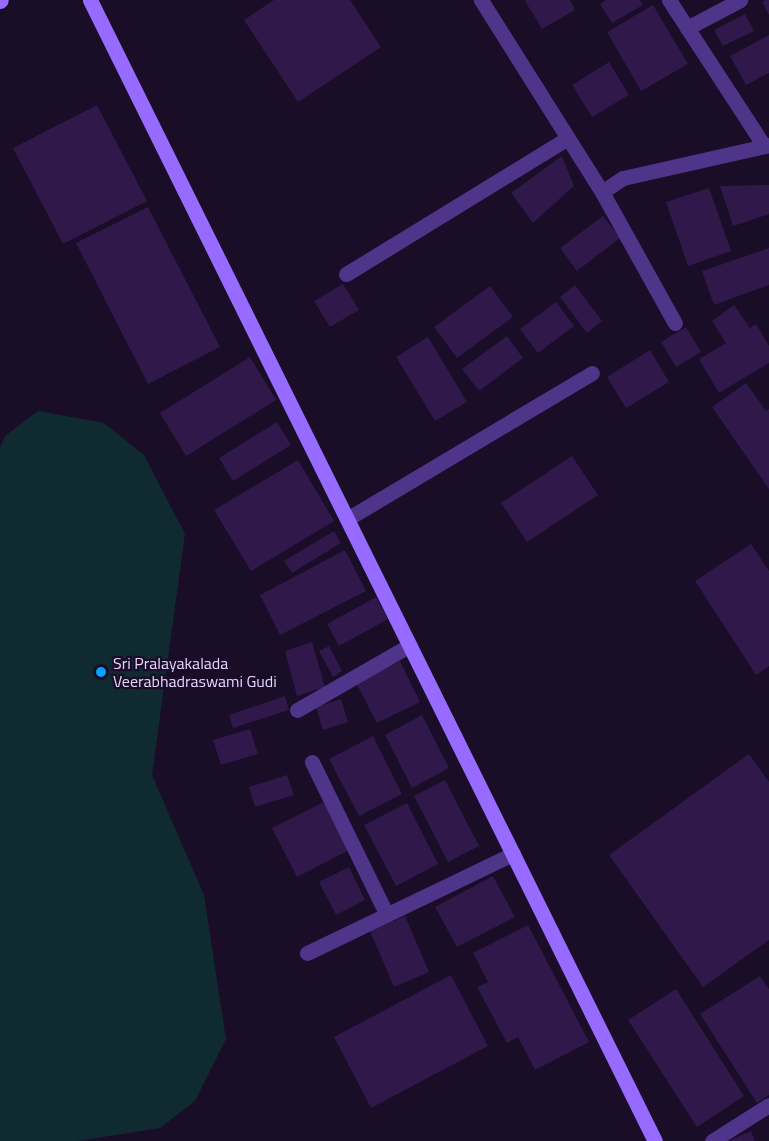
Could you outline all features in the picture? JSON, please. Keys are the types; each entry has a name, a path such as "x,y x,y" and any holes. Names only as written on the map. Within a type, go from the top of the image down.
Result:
{"street":[{"path":"90,0 655,1141"},
{"path":"481,0 602,192 675,323"},
{"path":"602,192 623,178 766,145 669,0"},
{"path":"687,28 740,0"},
{"path":"346,274 568,138"},
{"path":"347,519 592,373"},
{"path":"297,710 410,645"},
{"path":"312,762 387,915"},
{"path":"307,953 513,854"},
{"path":"712,1141 769,1106"}],"shaded area":[{"name":"Sri Pralayakalada Veerabhadraswami Gudi","path":"38,411 104,423 144,455 185,534 152,775 204,895 226,1039 195,1101 160,1128 78,1141 0,1141 0,448 5,436"}],"building":[{"path":"274,0 350,0 381,47 298,102 244,20"},
{"path":"570,0 575,10 542,29 525,1"},
{"path":"606,0 640,0 643,5 612,23 600,4"},
{"path":"769,0 769,15 762,2"},
{"path":"653,5 688,64 641,91 607,32"},
{"path":"745,14 754,31 723,46 714,30"},
{"path":"769,35 769,73 746,85 730,56"},
{"path":"609,62 629,95 592,117 572,85"},
{"path":"97,105 147,201 63,244 13,148"},
{"path":"562,156 574,186 533,223 511,193"},
{"path":"769,185 769,214 733,226 720,186"},
{"path":"709,188 731,251 688,266 666,202"},
{"path":"148,207 220,347 148,384 76,243"},
{"path":"603,216 620,238 577,271 560,248"},
{"path":"769,248 769,285 714,305 702,271"},
{"path":"343,284 359,310 330,327 314,301"},
{"path":"575,285 602,321 587,333 560,297"},
{"path":"490,286 513,317 457,358 434,327"},
{"path":"556,302 574,326 538,353 520,329"},
{"path":"734,305 750,328 756,324 769,346 769,363 719,393 699,359 726,343 712,321"},
{"path":"686,327 701,352 676,367 661,342"},
{"path":"507,336 523,358 479,391 462,369"},
{"path":"428,337 467,402 435,421 396,357"},
{"path":"650,350 669,382 626,408 607,377"},
{"path":"250,357 276,400 186,456 160,413"},
{"path":"746,383 766,411 769,409 769,489 712,407"},
{"path":"277,422 291,445 233,481 219,458"},
{"path":"572,456 598,495 527,542 501,503"},
{"path":"298,460 334,521 251,571 214,510"},
{"path":"334,531 341,543 292,573 284,561"},
{"path":"751,544 769,571 769,666 756,675 695,581"},
{"path":"345,550 366,591 280,635 260,595"},
{"path":"376,597 388,619 339,646 327,624"},
{"path":"312,642 325,687 297,696 285,651"},
{"path":"329,646 342,671 333,677 319,651"},
{"path":"400,661 420,702 377,723 356,683"},
{"path":"285,696 289,710 233,728 229,715"},
{"path":"341,699 348,722 323,730 316,707"},
{"path":"422,715 449,768 412,788 385,735"},
{"path":"250,729 258,754 221,765 213,740"},
{"path":"373,736 402,794 359,816 329,759"},
{"path":"749,754 769,782 769,940 703,987 609,855"},
{"path":"287,775 294,795 255,807 249,787"},
{"path":"445,780 479,846 448,862 414,796"},
{"path":"326,801 351,849 297,877 272,828"},
{"path":"407,803 438,864 396,886 364,825"},
{"path":"349,867 365,900 336,915 319,882"},
{"path":"493,876 515,917 457,947 435,907"},
{"path":"405,916 429,972 394,987 370,931"},
{"path":"528,925 589,1042 535,1070 518,1037 507,1043 477,987 488,982 473,953"},
{"path":"451,975 488,1046 371,1108 334,1037"},
{"path":"760,976 769,989 769,1095 757,1103 700,1014"},
{"path":"676,989 744,1096 697,1127 628,1020"},
{"path":"751,1131 755,1141 728,1141"}],"place":[{"name":"Sri Pralayakalada Veerabhadraswami Gudi","path":"101,672"}]}
